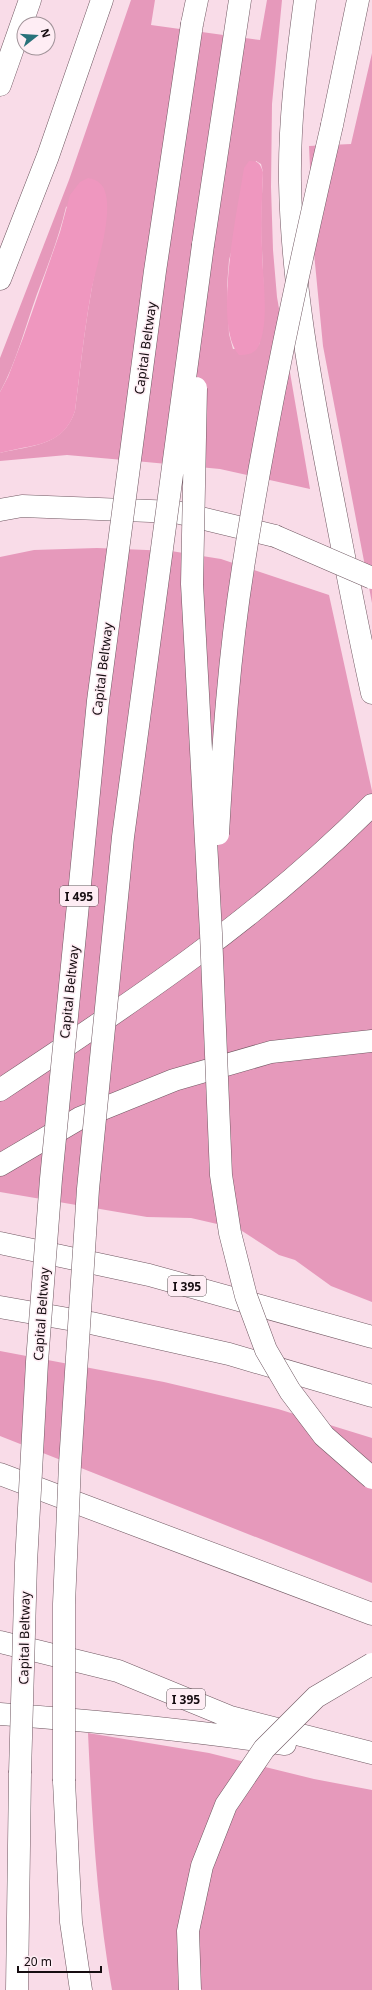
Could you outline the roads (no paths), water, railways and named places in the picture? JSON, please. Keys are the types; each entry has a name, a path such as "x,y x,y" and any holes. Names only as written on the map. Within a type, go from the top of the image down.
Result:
{"highway":[{"path":"0,85 30,0"},
{"path":"0,279 48,156 102,0"},
{"name":"Capital Beltway","path":"17,1990 20,1773 26,1563 51,1179 97,709 155,271 192,24 197,0"},
{"path":"81,1990 71,1922 64,1781 64,1604 70,1464 88,1189 123,837 203,245 240,0"},
{"path":"305,0 292,129 290,181 292,236 301,317 319,426 359,637 372,693"},
{"path":"211,933 225,716 243,570 268,422 288,322 358,0"},
{"path":"203,245 195,408 192,584 211,933 221,1175 230,1234 246,1296 266,1350 290,1391 324,1436 372,1478"},
{"path":"0,510 22,506 176,512 275,536 372,578"},
{"path":"0,1090 129,1004 286,885 372,805"},
{"path":"0,1165 80,1118 174,1080 271,1052 372,1041"},
{"name":"I 395","path":"0,1242 149,1275 372,1337"},
{"path":"0,1307 92,1323 229,1354 372,1396"},
{"path":"0,1474 372,1614"},
{"name":"I 395","path":"0,1642 118,1671 230,1717 372,1753"},
{"path":"190,1990 188,1931 202,1866 226,1805 264,1749 316,1698 372,1664"},
{"path":"0,1714 86,1720 212,1733 372,1756"}]}
